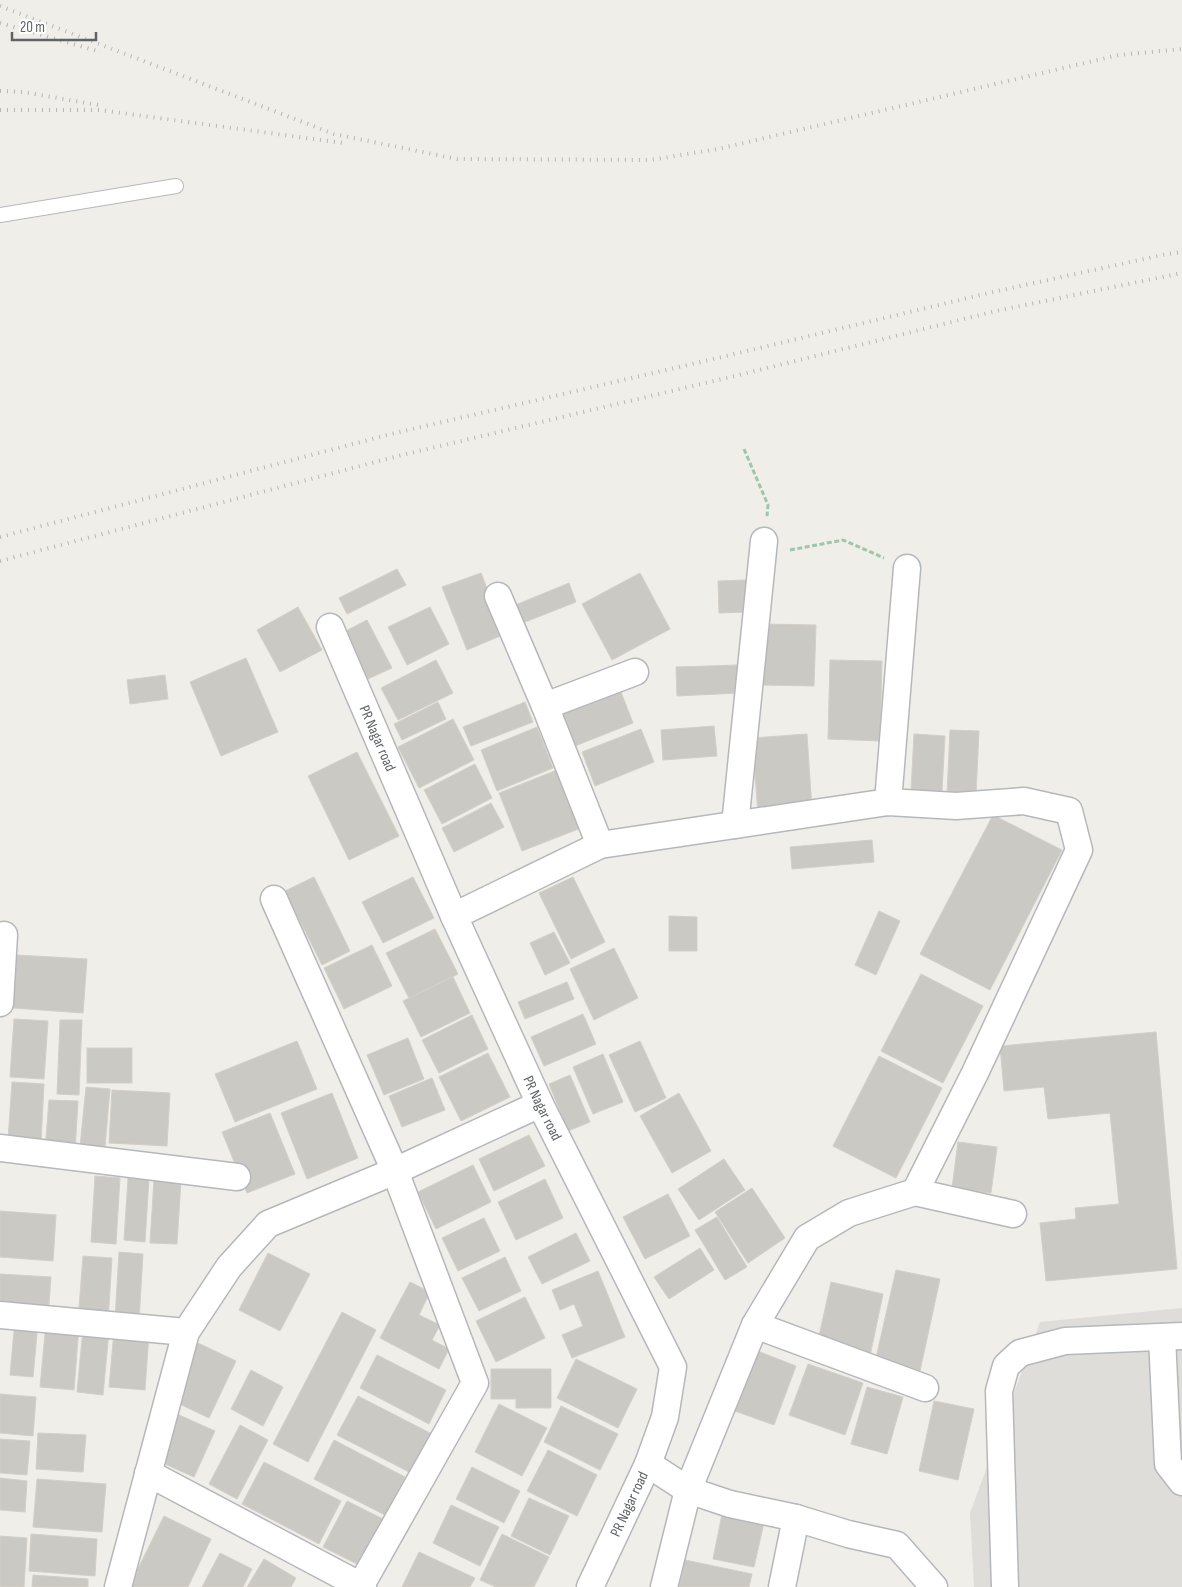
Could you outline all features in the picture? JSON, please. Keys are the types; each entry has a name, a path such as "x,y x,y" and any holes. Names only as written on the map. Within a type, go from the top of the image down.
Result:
{"street":[{"path":"735,825 764,542"},
{"path":"888,802 907,568"},
{"path":"498,596 545,706 600,845"},
{"name":"PR Nagar road","path":"330,627 454,916 540,1104 673,1367 665,1417 648,1464 590,1587"},
{"path":"545,706 635,672"},
{"path":"454,916 600,845 888,802 956,806 1024,801 1068,810 1079,850 975,1073 915,1192"},
{"path":"148,1473 361,1587 475,1384 395,1171 274,899"},
{"path":"0,1004 4,935"},
{"path":"118,1587 186,1332 229,1267 268,1224 395,1171 540,1104"},
{"path":"0,1148 237,1177"},
{"path":"664,1587 688,1490 756,1325 807,1238 849,1213 915,1192 1013,1214"},
{"path":"0,1316 186,1332"},
{"path":"756,1325 925,1388"},
{"path":"1006,1587 999,1391 1006,1366 1020,1353 1065,1341 1172,1336 1168,1464 1182,1482"},
{"path":"648,1464 688,1490 730,1504 796,1518 848,1534 897,1545 934,1587"},
{"path":"782,1587 796,1518"}],"lane":[{"path":"0,215 176,186"}],"path":[{"path":"744,448 768,505 764,542 792,551 843,540 907,568"}],"shaded area":[{"path":"1182,1308 1182,1587 974,1587 970,1513 1040,1322"}],"building":[{"path":"397,569 406,585 347,614 339,598"},
{"path":"481,573 505,634 467,650 442,587"},
{"path":"640,573 670,629 612,660 582,604"},
{"path":"746,580 747,612 719,613 718,581"},
{"path":"569,583 576,602 520,624 513,606"},
{"path":"298,607 322,650 280,672 257,630"},
{"path":"430,607 449,644 407,665 388,627"},
{"path":"367,620 392,668 368,679 344,632"},
{"path":"764,624 816,625 814,686 763,685"},
{"path":"246,658 278,732 221,756 190,682"},
{"path":"436,660 453,693 398,720 381,688"},
{"path":"830,660 882,661 880,741 828,739"},
{"path":"738,665 739,693 677,696 676,667"},
{"path":"165,675 168,699 130,704 127,680"},
{"path":"619,687 633,723 575,746 561,711"},
{"path":"438,702 446,719 402,740 394,724"},
{"path":"525,702 533,722 471,746 463,727"},
{"path":"453,719 474,760 419,788 398,747"},
{"path":"714,726 717,756 663,760 661,730"},
{"path":"537,727 553,768 497,791 481,750"},
{"path":"641,729 654,762 595,786 582,752"},
{"path":"950,730 979,731 976,795 947,794"},
{"path":"807,734 812,809 758,813 752,738"},
{"path":"914,734 945,736 942,791 911,790"},
{"path":"357,752 399,836 349,860 308,776"},
{"path":"475,764 492,798 442,824 424,790"},
{"path":"557,770 581,828 522,851 499,793"},
{"path":"491,803 504,827 454,852 442,828"},
{"path":"993,815 1062,850 990,990 920,954"},
{"path":"872,840 874,862 792,869 790,847"},
{"path":"314,877 350,951 322,965 285,891"},
{"path":"413,877 434,918 383,943 362,902"},
{"path":"573,877 605,942 571,959 539,893"},
{"path":"879,911 900,921 876,975 855,965"},
{"path":"669,916 697,917 697,951 669,951"},
{"path":"435,929 458,974 409,998 386,953"},
{"path":"554,932 570,963 545,975 530,943"},
{"path":"372,945 392,986 344,1009 324,968"},
{"path":"614,948 638,998 594,1020 570,969"},
{"path":"17,955 87,959 83,1013 13,1008"},
{"path":"921,974 983,1006 943,1083 881,1051"},
{"path":"453,977 470,1013 421,1037 403,1001"},
{"path":"567,982 574,999 525,1019 518,1002"},
{"path":"583,1014 596,1044 544,1066 531,1037"},
{"path":"472,1015 488,1049 439,1073 422,1040"},
{"path":"14,1019 48,1021 44,1079 10,1077"},
{"path":"60,1020 82,1020 79,1095 57,1094"},
{"path":"1156,1032 1177,1269 1046,1281 1040,1223 1076,1219 1075,1208 1119,1204 1110,1113 1048,1119 1044,1087 1004,1091 1000,1046"},
{"path":"408,1038 424,1079 384,1095 367,1055"},
{"path":"297,1041 317,1089 235,1122 215,1074"},
{"path":"640,1041 666,1098 635,1112 609,1055"},
{"path":"87,1048 132,1048 132,1083 87,1083"},
{"path":"488,1053 510,1097 461,1121 439,1077"},
{"path":"603,1054 623,1102 593,1114 573,1067"},
{"path":"879,1056 942,1088 896,1178 833,1146"},
{"path":"570,1075 590,1122 568,1131 549,1084"},
{"path":"432,1078 445,1110 402,1127 389,1096"},
{"path":"12,1082 44,1084 41,1142 8,1140"},
{"path":"86,1087 110,1089 105,1147 80,1146"},
{"path":"112,1090 170,1093 167,1146 109,1143"},
{"path":"332,1093 358,1158 307,1179 281,1113"},
{"path":"679,1093 711,1151 672,1173 640,1116"},
{"path":"49,1100 78,1101 75,1152 45,1150"},
{"path":"270,1113 295,1174 247,1193 222,1132"},
{"path":"529,1135 545,1166 494,1191 479,1159"},
{"path":"958,1142 997,1147 991,1193 952,1188"},
{"path":"724,1159 745,1190 699,1220 678,1189"},
{"path":"473,1165 491,1202 436,1229 418,1192"},
{"path":"95,1176 120,1178 116,1244 91,1242"},
{"path":"128,1178 149,1179 145,1242 124,1240"},
{"path":"154,1179 181,1181 177,1244 150,1243"},
{"path":"545,1179 563,1218 516,1240 498,1202"},
{"path":"752,1188 785,1238 748,1263 715,1212"},
{"path":"668,1194 690,1236 645,1259 623,1217"},
{"path":"0,1211 56,1215 53,1261 0,1257"},
{"path":"717,1217 747,1267 725,1280 695,1230"},
{"path":"484,1218 500,1251 458,1271 442,1238"},
{"path":"576,1233 590,1261 542,1284 528,1257"},
{"path":"700,1248 714,1270 669,1299 654,1277"},
{"path":"119,1252 143,1254 139,1321 115,1319"},
{"path":"268,1253 310,1274 280,1331 239,1310"},
{"path":"83,1256 112,1258 108,1322 78,1320"},
{"path":"505,1257 521,1291 479,1311 462,1278"},
{"path":"896,1270 940,1279 920,1371 875,1362"},
{"path":"598,1271 625,1337 572,1358 562,1335 583,1326 574,1304 560,1310 552,1290"},
{"path":"0,1274 51,1277 48,1317 0,1314"},
{"path":"410,1282 430,1292 419,1315 440,1325 432,1340 449,1349 439,1369 380,1338"},
{"path":"831,1282 883,1294 870,1356 817,1345"},
{"path":"525,1297 545,1338 496,1362 476,1321"},
{"path":"342,1312 376,1330 308,1462 273,1444"},
{"path":"15,1320 38,1323 33,1377 10,1375"},
{"path":"46,1323 79,1326 74,1390 40,1387"},
{"path":"83,1329 109,1331 103,1395 77,1392"},
{"path":"114,1331 149,1334 145,1390 109,1387"},
{"path":"198,1343 236,1361 209,1418 171,1400"},
{"path":"755,1350 796,1366 774,1425 732,1410"},
{"path":"377,1355 446,1390 429,1424 360,1388"},
{"path":"576,1359 637,1389 618,1428 557,1398"},
{"path":"808,1364 863,1383 845,1435 789,1415"},
{"path":"491,1369 551,1369 551,1408 516,1408 516,1399 491,1399"},
{"path":"251,1370 283,1387 263,1426 231,1409"},
{"path":"867,1387 903,1397 887,1454 851,1444"},
{"path":"0,1394 36,1397 33,1436 0,1433"},
{"path":"358,1396 432,1434 411,1473 337,1435"},
{"path":"934,1401 974,1409 958,1480 919,1471"},
{"path":"499,1404 547,1428 522,1476 475,1452"},
{"path":"561,1406 618,1434 600,1470 544,1442"},
{"path":"177,1414 215,1431 194,1477 156,1460"},
{"path":"240,1425 268,1440 237,1499 209,1484"},
{"path":"38,1433 86,1435 83,1472 36,1469"},
{"path":"0,1439 30,1441 27,1475 0,1473"},
{"path":"334,1440 405,1477 385,1515 314,1479"},
{"path":"548,1450 597,1475 577,1516 527,1491"},
{"path":"264,1462 341,1501 319,1544 242,1504"},
{"path":"472,1467 520,1491 504,1523 456,1499"},
{"path":"0,1478 27,1481 25,1512 0,1510"},
{"path":"37,1479 106,1484 102,1532 33,1527"},
{"path":"529,1498 569,1516 550,1555 511,1536"},
{"path":"347,1501 383,1519 359,1565 323,1547"},
{"path":"451,1505 499,1527 480,1566 433,1543"},
{"path":"722,1514 764,1523 754,1567 713,1559"},
{"path":"164,1516 211,1539 188,1587 129,1587"},
{"path":"31,1534 97,1539 95,1576 29,1571"},
{"path":"502,1534 549,1557 534,1587 496,1587 480,1580"},
{"path":"0,1536 27,1538 24,1587 0,1587"},
{"path":"419,1552 475,1578 470,1587 402,1587"},
{"path":"220,1553 252,1569 243,1587 202,1587"},
{"path":"264,1559 296,1578 291,1587 247,1587"},
{"path":"685,1560 752,1574 749,1587 679,1587"},
{"path":"33,1575 88,1579 88,1587 32,1587"}],"railway":[{"path":"0,6 334,134 457,159 650,160 718,149 1119,55 1182,49"},
{"path":"0,23 101,52"},
{"path":"0,91 23,92 98,105"},
{"path":"0,110 99,110 343,143"},
{"path":"0,537 391,434 993,292 1182,252"},
{"path":"0,561 402,455 735,376 996,311 1182,273"}]}
